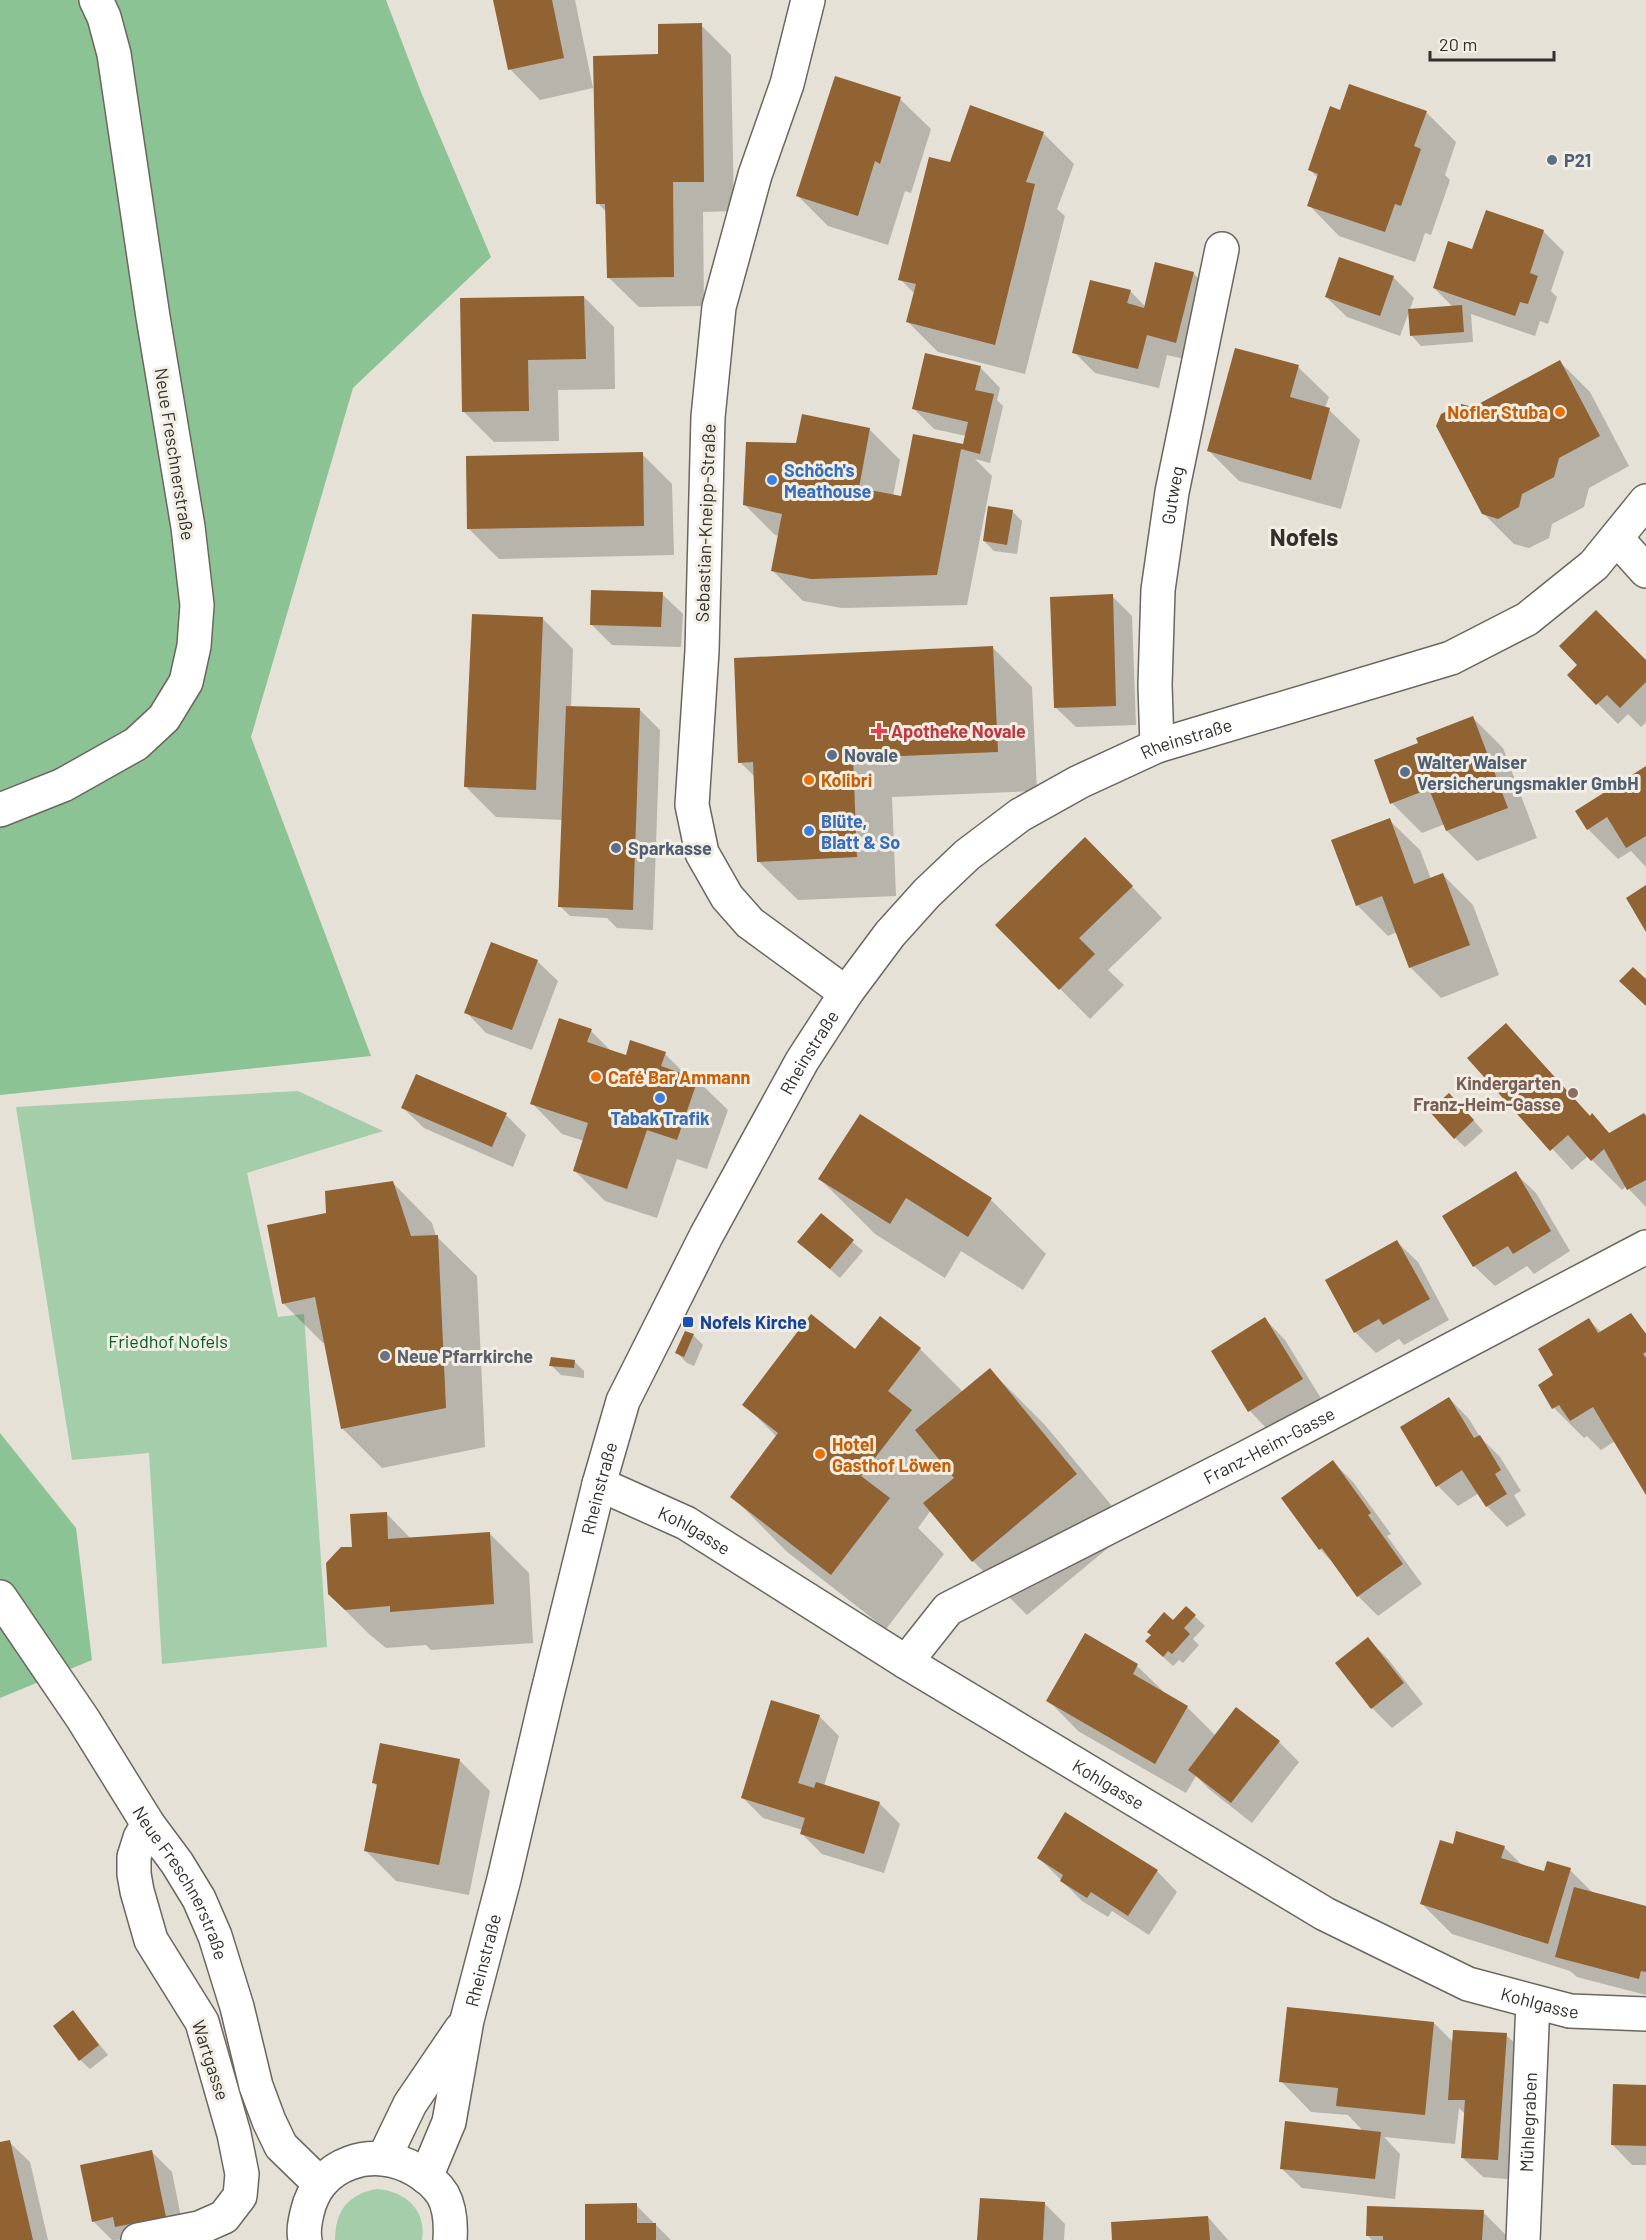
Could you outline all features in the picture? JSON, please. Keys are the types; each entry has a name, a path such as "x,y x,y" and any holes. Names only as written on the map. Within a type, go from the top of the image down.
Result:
{"street":[{"name":"Neue Freschnerstraße","path":"0,810 63,784 136,744 164,718 186,682 194,646 196,606 188,528 153,317 114,54 104,17 96,0"},
{"name":"Sebastian-Kneipp-Straße","path":"808,0 787,84 755,175 719,307 708,417 702,651 692,805 702,853 727,897 750,923 846,993"},
{"name":"Gutweg","path":"1157,746 1155,685 1158,590 1172,492 1222,249"},
{"name":"Rheinstraße","path":"426,2177 449,2122 467,2020 504,1879 599,1484 623,1401 706,1236 802,1061 846,993 890,934 927,893 967,855 1020,815 1079,782 1157,746 1451,658 1527,619 1594,565 1646,501"},
{"path":"1617,539 1646,571"},
{"name":"Franz-Heim-Gasse","path":"906,1662 948,1609 1245,1458 1646,1247"},
{"name":"Kohlgasse","path":"599,1484 686,1523 906,1662 1325,1914 1468,1984 1570,2011 1646,2014"},
{"name":"Neue Freschnerstraße","path":"0,1598 83,1719 148,1824 177,1863 199,1899 215,1936 237,2007 256,2086 281,2146 320,2184"},
{"name":"Wartgasse","path":"138,2240 199,2228 224,2217 240,2196 242,2174 234,2134 202,2022 151,1940 137,1891 134,1857 140,1838 148,1824"},
{"name":"Mühlegraben","path":"1523,2240 1533,2002"},
{"name":"Rheinstraße","path":"384,2158 410,2104 467,2020"},
{"path":"305,2240 303,2232 310,2200 320,2184 344,2165 358,2160 384,2158 404,2163 426,2177 443,2194 449,2214 450,2240"}],"green space":[{"path":"0,0 386,0 421,92 491,257 353,388 251,737 371,1056 0,1095"},
{"name":"Friedhof Nofels","path":"298,1091 383,1131 247,1173 278,1317 304,1314 327,1647 162,1664 149,1453 72,1460 16,1107"},
{"path":"0,1433 76,1528 92,1660 0,1698"},
{"path":"377,2189 397,2194 412,2204 421,2220 422,2240 335,2240 337,2220 345,2206 358,2195"}],"building":[{"path":"493,0 552,0 564,58 508,70"},
{"path":"702,23 704,182 673,182 674,277 607,278 605,204 596,204 593,56 658,54 658,24"},
{"path":"835,76 901,97 880,164 875,161 858,216 796,196"},
{"path":"1349,84 1427,111 1414,146 1421,149 1401,206 1395,204 1385,232 1307,206 1318,174 1308,170 1330,106 1340,110"},
{"path":"970,105 1044,132 1026,182 1035,184 995,345 906,322 916,284 898,280 929,157 950,162"},
{"path":"1486,210 1544,230 1530,273 1538,276 1528,304 1520,302 1515,316 1433,288 1448,241 1472,249"},
{"path":"1339,257 1394,276 1380,316 1325,297"},
{"path":"1155,262 1194,272 1176,343 1147,335 1138,369 1072,353 1090,280 1131,290 1127,303 1144,308"},
{"path":"584,296 586,359 528,360 529,411 462,412 460,298"},
{"path":"1462,305 1464,332 1410,336 1408,309"},
{"path":"1235,348 1299,365 1290,397 1330,408 1311,480 1207,451"},
{"path":"925,353 981,366 975,390 994,394 980,454 961,449 937,575 811,579 771,571 782,514 743,505 746,442 796,443 802,414 870,428 859,488 901,496 913,434 963,444 968,422 912,409"},
{"path":"1560,360 1600,436 1559,458 1554,477 1522,494 1519,507 1498,519 1482,514 1436,426 1441,414 1461,404 1473,407"},
{"path":"643,452 644,526 467,529 466,456"},
{"path":"988,506 1013,510 1007,545 983,541"},
{"path":"591,590 663,592 661,627 590,625"},
{"path":"1113,594 1116,706 1054,708 1050,597"},
{"path":"1596,610 1646,660 1646,682 1620,708 1607,695 1596,705 1567,675 1577,665 1559,646"},
{"path":"472,614 543,617 536,790 464,787"},
{"name":"Novale","path":"993,646 998,752 853,758 857,857 757,862 753,762 738,763 734,658"},
{"path":"566,706 640,708 633,910 558,907"},
{"path":"1473,716 1508,808 1446,831 1429,789 1390,804 1374,760 1418,743 1416,738"},
{"path":"1646,766 1646,836 1626,848 1607,817 1587,830 1575,811"},
{"path":"1390,818 1414,884 1443,873 1470,945 1409,968 1382,896 1356,906 1331,840"},
{"path":"1085,837 1133,886 1079,938 1095,954 1059,990 995,925"},
{"path":"1646,885 1646,932 1626,898"},
{"path":"491,942 538,960 512,1030 464,1013"},
{"path":"1633,967 1646,979 1646,1006 1619,981"},
{"path":"559,1018 592,1029 587,1042 626,1055 630,1040 666,1052 661,1066 698,1079 677,1140 647,1130 627,1189 573,1171 588,1123 530,1104"},
{"path":"1506,1023 1590,1116 1592,1113 1609,1133 1644,1113 1646,1116 1646,1180 1627,1190 1604,1149 1591,1161 1568,1135 1550,1151 1467,1058"},
{"path":"416,1074 507,1113 492,1147 401,1108"},
{"path":"1449,1093 1474,1120 1454,1139 1429,1111"},
{"path":"860,1114 992,1198 968,1237 906,1198 890,1224 818,1179"},
{"path":"1516,1171 1551,1231 1513,1254 1508,1246 1473,1267 1442,1216"},
{"name":"Neue Pfarrkirche","path":"393,1181 411,1236 438,1235 446,1408 341,1429 315,1297 282,1304 267,1225 326,1213 325,1191"},
{"path":"821,1213 854,1240 830,1269 797,1242"},
{"path":"1397,1240 1430,1299 1383,1325 1379,1319 1354,1333 1325,1280"},
{"path":"1631,1313 1646,1334 1646,1352 1643,1354 1646,1358 1646,1495 1593,1407 1570,1421 1559,1405 1552,1409 1538,1385 1553,1375 1538,1349 1589,1318 1598,1333"},
{"name":"Hotel Gasthof Löwen","path":"811,1314 855,1349 880,1316 921,1348 888,1391 912,1410 861,1476 890,1498 831,1575 730,1497 778,1433 742,1405"},
{"path":"1265,1317 1303,1379 1248,1412 1211,1351"},
{"path":"685,1331 694,1334 684,1357 675,1353"},
{"path":"551,1357 575,1360 574,1368 549,1366"},
{"path":"990,1368 1077,1474 972,1562 923,1503 954,1478 915,1430"},
{"path":"1449,1397 1474,1438 1480,1435 1501,1470 1495,1474 1507,1494 1486,1507 1462,1470 1436,1487 1400,1427"},
{"path":"1333,1460 1371,1513 1368,1515 1403,1564 1357,1597 1322,1548 1319,1550 1281,1498"},
{"path":"387,1512 388,1539 490,1532 494,1604 390,1612 390,1606 345,1610 328,1594 326,1563 341,1547 352,1547 350,1514"},
{"path":"1186,1606 1196,1615 1184,1628 1190,1634 1172,1654 1168,1651 1163,1657 1145,1641 1151,1635 1147,1632 1164,1612 1173,1620"},
{"path":"1085,1633 1138,1664 1133,1674 1188,1706 1155,1764 1046,1701"},
{"path":"1368,1637 1404,1683 1371,1709 1335,1663"},
{"path":"771,1700 820,1715 798,1783 814,1788 816,1782 880,1802 864,1854 800,1834 805,1818 741,1798"},
{"path":"1236,1707 1280,1741 1231,1803 1188,1770"},
{"path":"380,1743 460,1759 439,1865 364,1851 377,1784 372,1783"},
{"path":"1065,1812 1158,1870 1128,1916 1091,1892 1087,1898 1060,1881 1063,1875 1037,1858"},
{"path":"1456,1831 1505,1846 1501,1858 1544,1871 1547,1861 1571,1868 1548,1944 1420,1904 1440,1840 1453,1844"},
{"path":"1574,1887 1646,1906 1646,1972 1641,1971 1639,1979 1555,1957"},
{"path":"1287,2007 1434,2022 1425,2115 1336,2106 1338,2088 1279,2082"},
{"path":"73,2010 99,2045 79,2061 53,2026"},
{"path":"1453,2030 1507,2033 1498,2160 1461,2158 1465,2100 1448,2100"},
{"path":"1613,2084 1646,2085 1646,2146 1611,2145"},
{"path":"1285,2121 1381,2132 1375,2179 1280,2169"},
{"path":"10,2140 33,2240 0,2240 0,2142"},
{"path":"152,2150 166,2217 115,2227 113,2217 92,2222 80,2165"},
{"path":"980,2198 1045,2202 1043,2240 977,2240"},
{"path":"637,2203 637,2223 656,2223 656,2240 585,2240 585,2204"},
{"path":"1367,2206 1484,2210 1482,2240 1383,2240 1383,2236 1366,2236"},
{"path":"1208,2216 1210,2240 1112,2240 1111,2222"}],"place":[{"name":"P21","path":"1552,160"},
{"name":"Nofler Stuba","path":"1560,412"},
{"name":"Schöch's Meathouse","path":"772,480"},
{"name":"Apotheke Novale","path":"879,731"},
{"name":"Novale","path":"832,755"},
{"name":"Walter Walser Versicherungsmakler GmbH","path":"1405,772"},
{"name":"Kolibri","path":"809,780"},
{"name":"Blüte, Blatt & So","path":"809,831"},
{"name":"Sparkasse","path":"616,848"},
{"name":"Café Bar Ammann","path":"596,1077"},
{"name":"Kindergarten Franz-Heim-Gasse","path":"1573,1093"},
{"name":"Tabak Trafik","path":"660,1098"},
{"name":"Nofels Kirche","path":"688,1322"},
{"name":"Neue Pfarrkirche","path":"385,1356"},
{"name":"Hotel Gasthof Löwen","path":"820,1454"}],"district":[{"name":"Nofels","path":"1304,536"}]}
